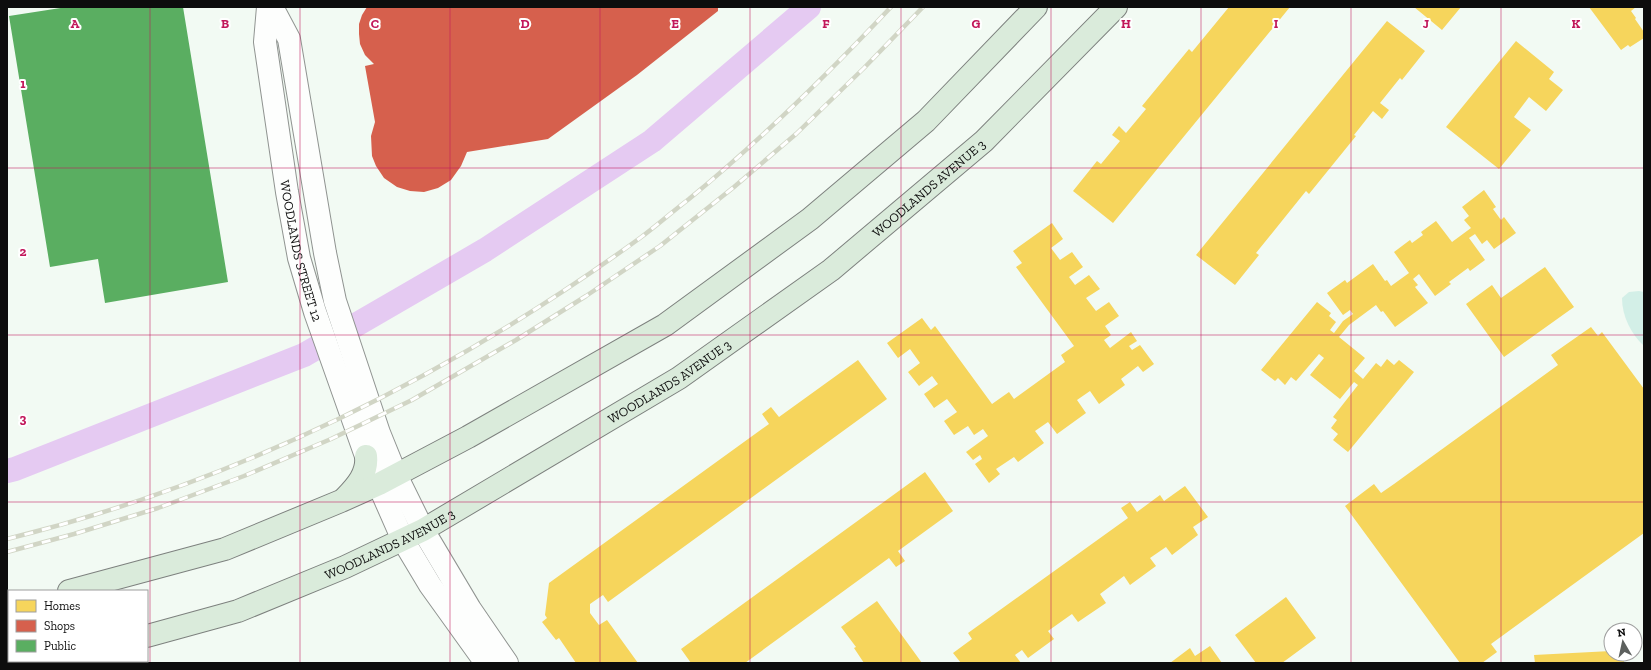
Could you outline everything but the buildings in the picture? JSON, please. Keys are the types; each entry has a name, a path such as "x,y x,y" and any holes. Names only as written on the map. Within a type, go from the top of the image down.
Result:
{"main road":[{"path":"73,590 225,549 388,480 665,325 810,219 926,121 1036,7"},
{"name":"WOODLANDS AVENUE 3","path":"148,636 238,611 345,567 403,540 423,530 679,378 831,270 984,141 1116,7"},
{"path":"341,501 357,486 367,464 366,456"}],"street":[{"name":"WOODLANDS STREET 12","path":"268,7 265,42 287,192 299,258 315,312 366,456 388,480"},
{"name":"WOODLANDS STREET 12","path":"272,7 289,39 325,253 337,306 379,433 388,480"},
{"path":"388,480 423,530 470,609 507,663"},
{"path":"388,480 403,540 430,585 486,663"}],"shaded area":[{"path":"1629,292 1644,292 1644,346 1631,330 1622,305 1622,298"}],"waterway":[{"path":"7,471 304,355 485,250 652,141 809,7"}],"railway":[{"path":"7,539 92,516 175,488 257,456 338,419 416,379 493,335 568,288 640,238 716,177 793,106 891,7"},
{"path":"7,552 74,534 158,508 244,476 331,439 412,400 516,340 586,296 660,246 734,187 796,134 864,68 923,7"}]}
